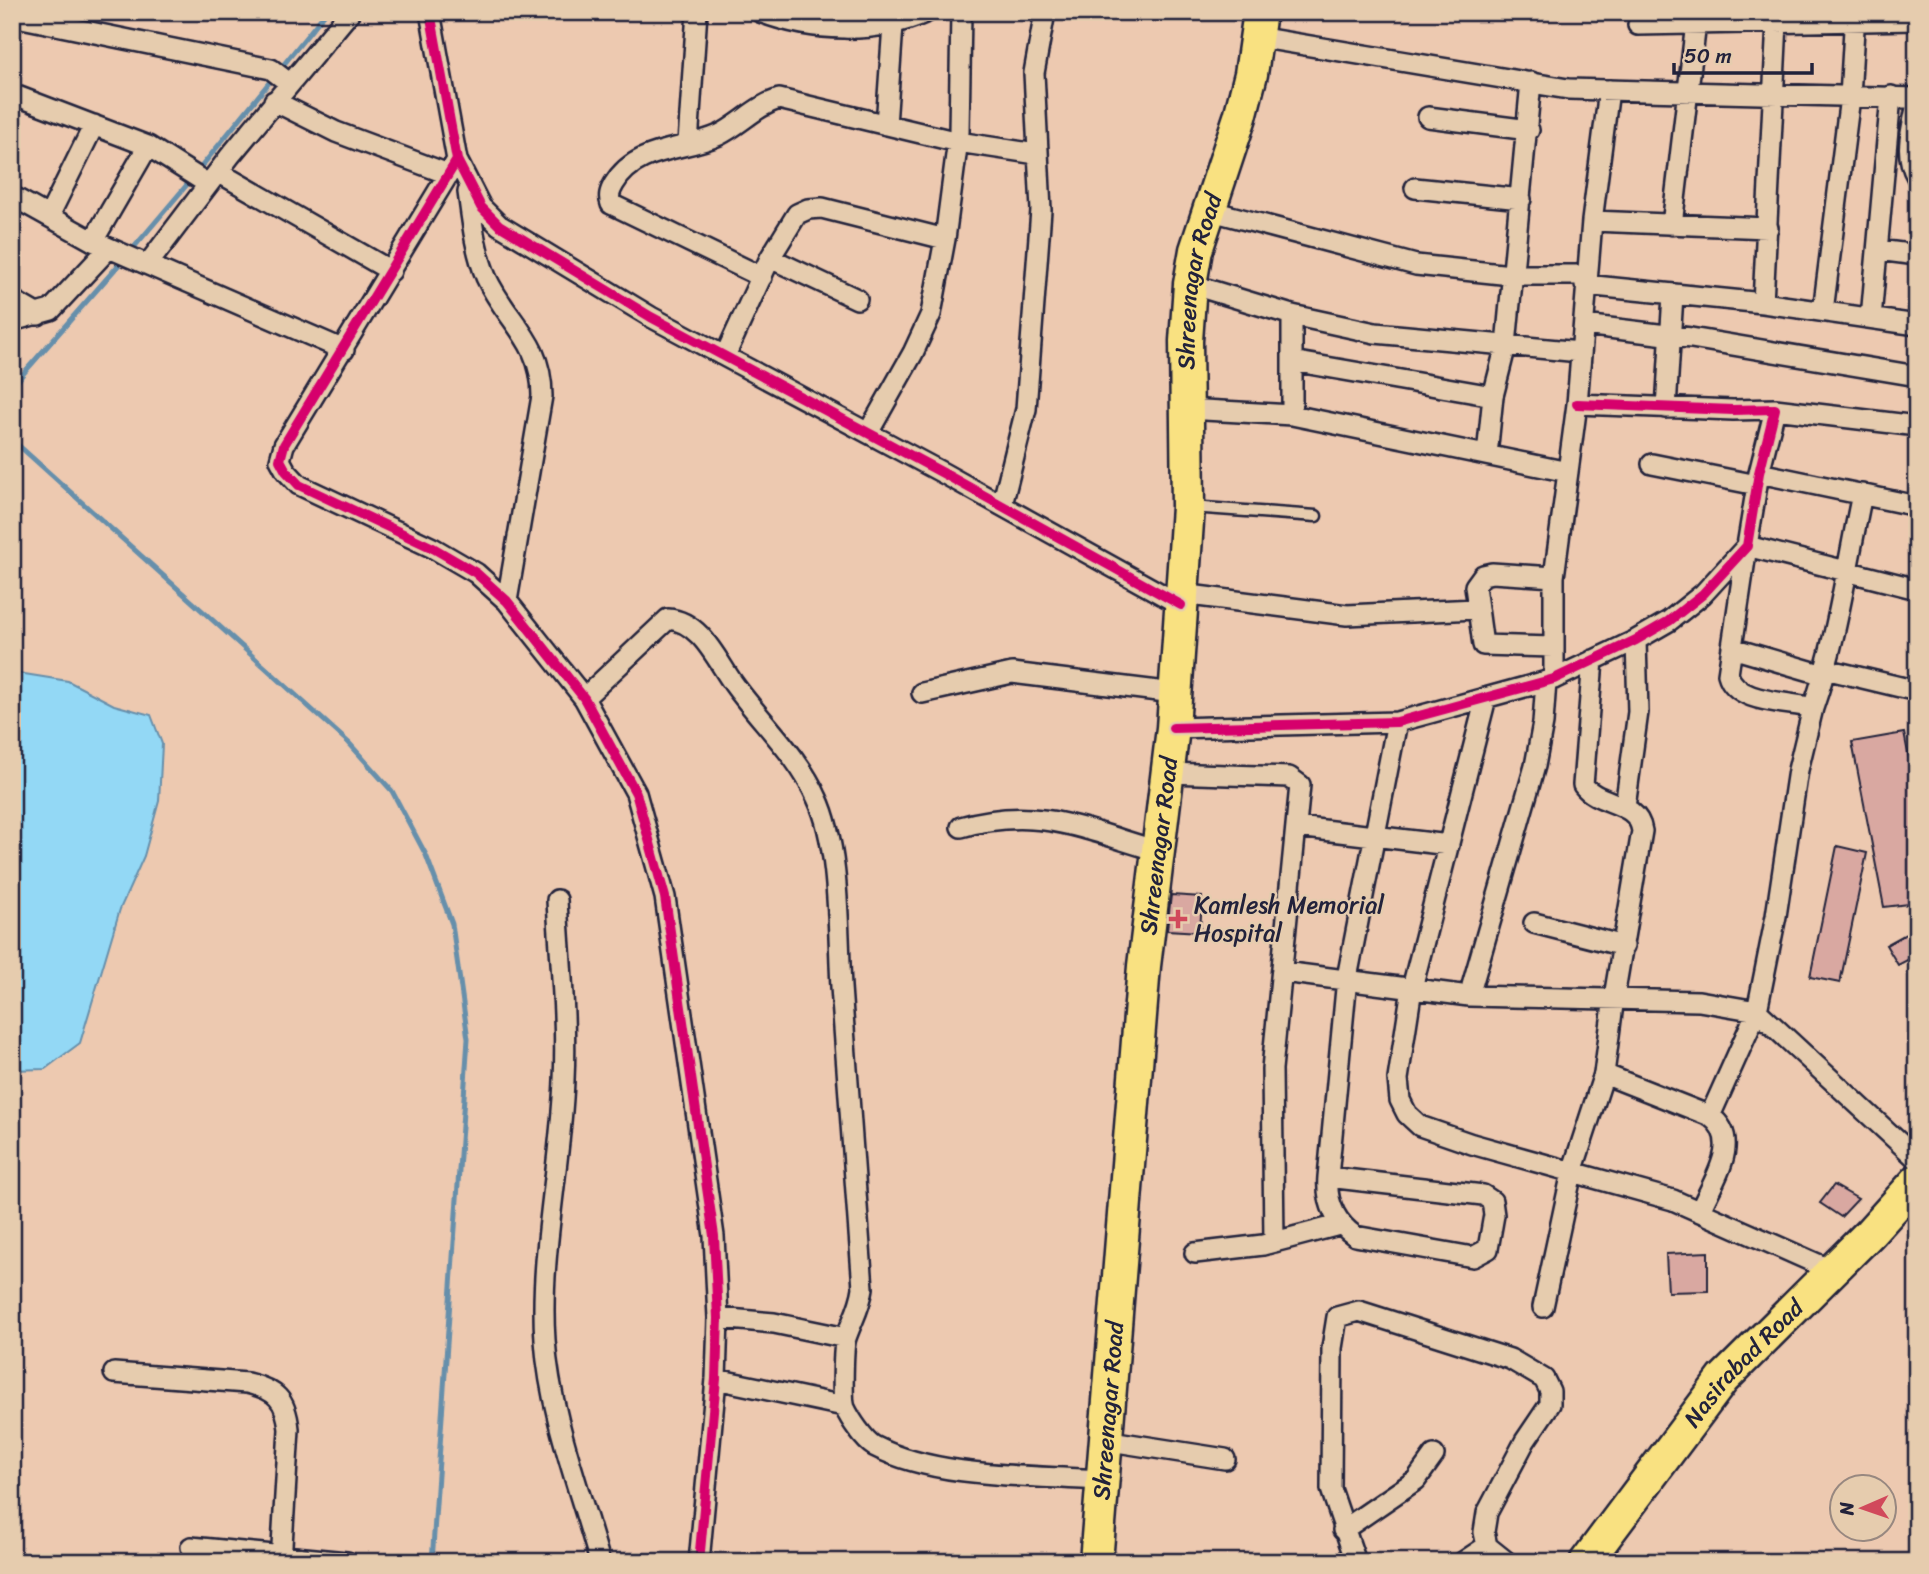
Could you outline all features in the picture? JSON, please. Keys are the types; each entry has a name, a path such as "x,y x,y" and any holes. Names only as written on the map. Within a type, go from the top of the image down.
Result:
{"highway":[{"name":"Shreenagar Road","path":"1096,1562 1144,966 1172,728 1188,507 1186,409 1190,284 1196,250 1240,117 1259,25"},
{"name":"Nasirabad Road","path":"1586,1562 1723,1379 1917,1181"},
{"name":"Nasirabad Road","path":"1608,1562 1700,1434 1808,1311 1917,1213"}],"street":[{"path":"12,321 38,316 60,303 213,178 275,101 282,77 350,12"},
{"path":"430,12 453,167 481,207 499,225 651,317 1181,600 1347,615 1476,609"},
{"path":"688,143 697,12"},
{"path":"771,14 823,28 892,25 927,12"},
{"path":"868,433 914,353 931,314 945,239 958,142 961,12"},
{"path":"1002,505 1026,409 1041,210 1036,154 1034,73 1045,12"},
{"path":"12,16 282,77"},
{"path":"1638,25 1777,22 1855,16 1917,20"},
{"path":"1823,311 1850,97 1855,16"},
{"path":"1763,303 1777,22"},
{"path":"1672,225 1696,23"},
{"path":"886,125 892,25"},
{"path":"1259,25 1568,89 1917,98"},
{"path":"1487,455 1493,396 1506,345 1511,275 1529,130 1531,82"},
{"path":"1469,996 1535,766 1550,680 1554,647 1554,577 1577,404 1591,221 1609,90"},
{"path":"12,94 148,146 391,271"},
{"path":"1871,317 1891,96"},
{"path":"762,277 611,204 610,192 621,172 630,164 688,143 715,137 733,128 764,103 779,99 958,142 1036,154"},
{"path":"275,101 336,132 453,167"},
{"path":"1917,104 1909,149 1910,166 1917,177"},
{"path":"1428,117 1529,130"},
{"path":"49,216 93,125"},
{"path":"121,253 148,146"},
{"path":"453,167 284,445 280,460 299,485 433,548 476,573 507,601 583,698 636,793 665,897 714,1236 718,1318 716,1379 699,1562"},
{"path":"468,187 473,233 487,277 536,354 542,375 542,396 507,601"},
{"path":"1415,188 1521,198"},
{"path":"12,196 121,253 344,350"},
{"path":"725,356 770,258 797,214 808,209 822,208 945,239"},
{"path":"1208,210 1416,265 1586,280 1673,295 1763,303 1917,325"},
{"path":"1591,221 1768,228"},
{"path":"1878,250 1917,255"},
{"path":"770,258 856,299"},
{"path":"1190,284 1292,315 1375,333 1580,352"},
{"path":"1667,408 1673,295"},
{"path":"12,300 38,316"},
{"path":"1292,315 1292,415"},
{"path":"1584,325 1670,336 1917,376"},
{"path":"1292,360 1493,396"},
{"path":"1577,404 1775,409 1917,426"},
{"path":"1186,409 1292,415 1568,472"},
{"path":"1775,409 1758,479 1728,674 1735,688 1742,693 1813,708"},
{"path":"1652,464 1862,494 1917,506"},
{"path":"1710,1116 1757,1011 1776,916 1798,770 1824,672 1862,494"},
{"path":"1747,546 1917,589"},
{"path":"1172,728 1397,722 1550,680 1636,640 1669,621 1703,594 1747,546"},
{"path":"1554,577 1483,575 1475,586 1483,645 1554,647"},
{"path":"583,698 668,619 693,626 746,701 798,766 817,798 828,828 836,908 863,1288 861,1305 846,1338 844,1406 872,1445 918,1461 966,1471 1101,1480"},
{"path":"1625,807 1638,712 1636,640"},
{"path":"1732,648 1824,672 1917,691"},
{"path":"1543,1307 1572,1172 1604,1074 1642,831 1641,820 1625,807 1588,792 1583,785 1593,660"},
{"path":"922,693 1012,673 1174,693"},
{"path":"1486,698 1412,988 1398,1079 1400,1100 1407,1114 1420,1126 1673,1200 1831,1270"},
{"path":"1328,1177 1483,1195 1492,1201 1494,1209 1488,1249 1473,1257 1355,1236 1339,1225 1327,1189 1328,1177 1347,978 1397,722"},
{"path":"1168,773 1296,779 1300,785 1298,827 1272,1069 1274,1242"},
{"path":"961,827 993,818 1022,816 1057,821 1158,851"},
{"path":"1298,827 1449,845"},
{"path":"557,900 565,1025 565,1080 547,1273 545,1340 555,1408 600,1562"},
{"path":"1534,923 1624,946"},
{"path":"1283,972 1347,978 1469,996 1614,997 1699,1001 1757,1011 1917,1159"},
{"path":"1604,1074 1710,1116 1720,1123 1726,1135 1727,1147 1700,1212"},
{"path":"1195,1253 1239,1250 1339,1225"},
{"path":"1351,1560 1331,1489 1332,1339 1337,1317 1359,1311 1510,1359 1544,1379 1550,1391 1550,1404 1525,1441 1488,1513 1483,1532 1487,1546 1507,1562"},
{"path":"718,1318 774,1323 846,1338"},
{"path":"114,1373 247,1384 268,1388 281,1396 288,1409 289,1429 281,1558"},
{"path":"716,1379 844,1406"},
{"path":"1104,1440 1225,1459"},
{"path":"1343,1530 1416,1480 1434,1455"},
{"path":"1462,1562 1487,1546"},
{"path":"191,1548 347,1562"}],"lane":[{"path":"1188,507 1316,516"}],"water":[{"path":"12,672 68,681 114,705 151,715 162,744 159,801 144,856 120,909 80,1043 45,1069 12,1070"}],"building":[{"path":"1904,733 1917,798 1917,903 1884,907 1852,742"},
{"path":"1837,846 1867,853 1840,983 1810,977"},
{"path":"1171,895 1202,897 1200,932 1167,930"},
{"path":"1917,928 1917,955 1898,965 1886,945"},
{"path":"1834,1185 1858,1199 1841,1217 1820,1203"},
{"path":"1708,1252 1708,1291 1668,1292 1666,1254"}],"waterway":[{"path":"197,172 326,12"},
{"path":"130,252 191,180"},
{"path":"12,390 22,375 123,260"},
{"path":"12,436 16,443 349,743 392,791 426,855 452,924 468,1039 432,1562"}],"cycle path":[{"path":"430,12 457,160 481,207 499,225 651,317 943,473 1181,605"},
{"path":"457,160 284,445 280,460 299,485 433,548 476,573 507,601 584,698 636,793 665,897 714,1236 718,1318 716,1379 699,1562"},
{"path":"1173,728 1397,722 1554,679 1636,640 1669,621 1703,594 1747,546 1759,473 1775,409 1577,404"}],"place":[{"name":"Kamlesh Memorial Hospital","path":"1178,919"}]}
